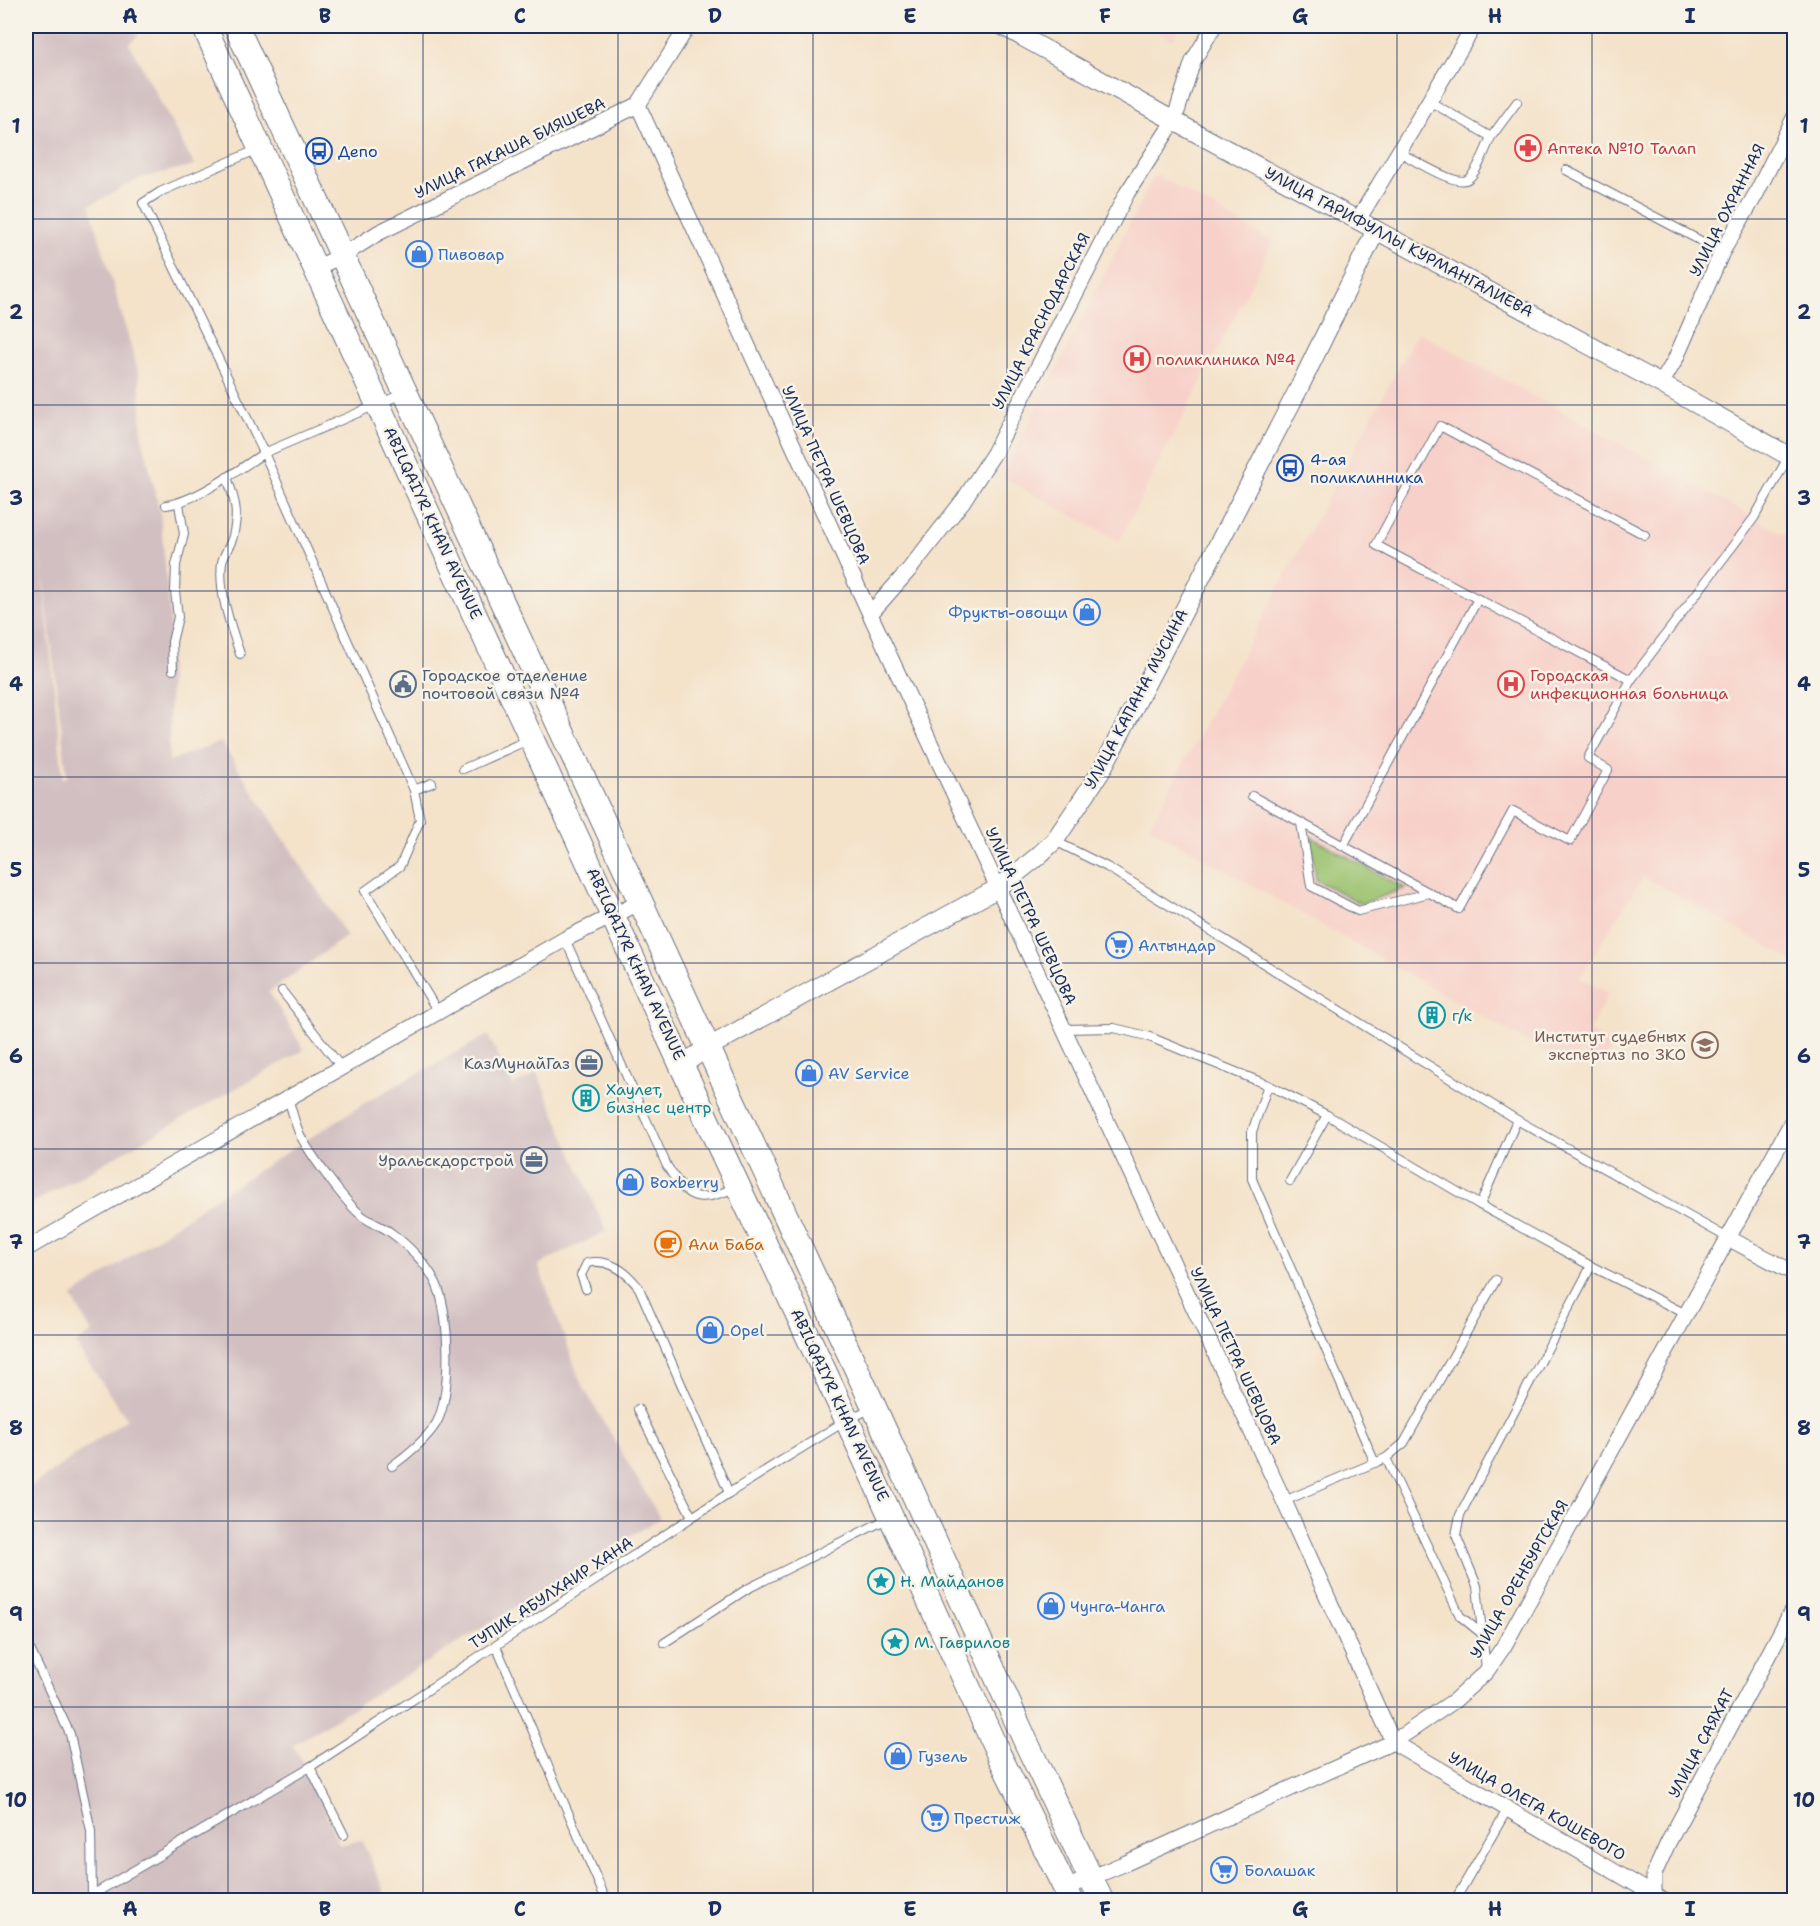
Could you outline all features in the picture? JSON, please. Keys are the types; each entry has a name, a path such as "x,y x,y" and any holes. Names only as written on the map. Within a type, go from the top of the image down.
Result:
{"main road":[{"name":"ABILQAIYR KHAN AVENUE","path":"204,26 682,1065 848,1420 999,1755 1069,1894"},
{"name":"ABILQAIYR KHAN AVENUE","path":"236,26 874,1407 1026,1743 1101,1900"}],"street":[{"path":"638,105 688,26"},
{"name":"УЛИЦА ГАРИФУЛЛЫ КУРМАНГАЛИЕВА","path":"1003,26 1661,384 1792,458"},
{"name":"УЛИЦА КРАСНОДАРСКАЯ","path":"870,614 908,571 963,501 994,453 1127,193 1174,121 1193,61 1214,26"},
{"path":"1358,220 1474,26"},
{"name":"УЛИЦА ГАКАША БИЯШЕВА","path":"315,268 342,256 378,233 638,105"},
{"name":"УЛИЦА ПЕТРА ШЕВЦОВА","path":"638,105 870,614 1284,1501 1393,1742"},
{"name":"УЛИЦА ОХРАННАЯ","path":"1661,384 1675,360 1722,252 1756,194 1794,118"},
{"name":"УЛИЦА КАПАНА МУСИНА","path":"682,1065 707,1048 998,888 1055,840 1100,772 1298,390 1376,230"},
{"path":"26,1249 565,939 641,903"},
{"name":"УЛИЦА ОРЕНБУРГСКАЯ","path":"1069,1894 1090,1878 1393,1742 1454,1701 1486,1672 1504,1646 1794,1118"},
{"path":"1728,1238 1794,1273"},
{"name":"УЛИЦА САЯХАТ","path":"1656,1899 1654,1874 1668,1843 1794,1606"},
{"name":"УЛИЦА ОЛЕГА КОШЕВОГО","path":"1393,1742 1656,1899"}],"lane":[{"path":"1429,101 1491,137"},
{"path":"1399,152 1452,180 1463,182 1470,179 1491,137 1517,102"},
{"path":"260,148 160,192 143,203 264,453 414,790 420,820 400,866 365,891 438,1011"},
{"path":"1566,170 1722,252"},
{"path":"166,505 179,504 264,453 405,393"},
{"path":"1631,680 1377,545 1440,426 1645,535"},
{"path":"1251,796 1459,909 1513,811 1570,841 1608,770 1588,758 1631,680 1754,518 1792,458"},
{"path":"226,477 237,507 233,537 222,562 223,583 227,615 240,654"},
{"path":"173,670 172,642 178,617 175,591 177,565 184,534 179,504"},
{"path":"1343,846 1478,598"},
{"path":"463,769 532,738"},
{"path":"414,790 432,783"},
{"path":"1302,823 1311,886 1358,911 1428,892"},
{"path":"1055,840 1107,867 1516,1120 1728,1238"},
{"path":"565,939 667,1166 679,1184 693,1196 710,1198 739,1187"},
{"path":"282,991 341,1067"},
{"path":"1064,1029 1114,1028 1147,1036 1268,1085 1327,1115 1480,1205 1591,1266 1686,1314"},
{"path":"1268,1085 1252,1132 1252,1179 1375,1463"},
{"path":"288,1098 301,1136 343,1197 363,1217 391,1232 419,1259 436,1283 444,1312 446,1390 437,1422 410,1454 392,1466"},
{"path":"1290,1181 1327,1115"},
{"path":"1480,1205 1516,1120"},
{"path":"586,1289 581,1275 587,1263 599,1260 618,1268 631,1277 639,1288 729,1493"},
{"path":"1486,1672 1477,1586 1456,1535 1460,1515 1591,1266"},
{"path":"1284,1501 1386,1458 1404,1443 1496,1280"},
{"name":"ТУПИК АБУЛХАИР ХАНА","path":"26,1641 70,1734 91,1832 92,1895 310,1767 692,1516 848,1420 874,1407"},
{"path":"638,1409 692,1516"},
{"path":"1386,1458 1460,1616 1481,1633"},
{"path":"664,1643 747,1588 891,1516"},
{"path":"496,1646 606,1900"},
{"path":"310,1767 344,1835"},
{"path":"1455,1900 1506,1810"}],"shaded area":[{"path":"26,26 132,26 138,36 129,43 194,165 141,178 90,205 139,375 142,437 160,513 170,617 169,761 221,742 347,936 269,992 304,1050 26,1207","holes":["39,537 67,777 63,779"]},
{"path":"1146,26 1181,26 1173,40"},
{"name":"поликлиника №4","path":"1155,174 1273,242 1119,541 1002,477"},
{"name":"Городская инфекционная больница","path":"1418,332 1794,540 1794,961 1643,876 1579,978 1609,993 1588,1032 1613,1046 1603,1064 1579,1051 1570,1066 1149,827"},
{"path":"488,1035 513,1086 537,1073 606,1231 538,1265 581,1383 660,1518 293,1745 313,1780 339,1845 362,1840 384,1891 384,1900 26,1900 26,1507 45,1538 26,1499 26,1490 127,1419 75,1344 92,1333 72,1297 221,1194 368,1101"}],"green space":[{"path":"1311,837 1405,888 1362,904 1316,880"}],"railway":[{"path":"26,62 31,26"}],"place":[{"name":"Аптека №10 Талап","path":"1528,148"},
{"name":"Депо","path":"319,151"},
{"name":"Пивовар","path":"419,254"},
{"name":"поликлиника №4","path":"1137,359"},
{"name":"4-ая поликлинника","path":"1290,468"},
{"name":"Фрукты-овощи","path":"1087,612"},
{"name":"Городское отделение почтовой связи №4","path":"403,684"},
{"name":"Городская инфекционная больница","path":"1511,684"},
{"name":"Алтындар","path":"1119,945"},
{"name":"г/к","path":"1432,1015"},
{"name":"Институт судебных экспертиз по ЗКО","path":"1705,1045"},
{"name":"КазМунайГаз","path":"589,1063"},
{"name":"AV Service","path":"809,1073"},
{"name":"Хаулет, бизнес центр","path":"586,1098"},
{"name":"Уральскдорстрой","path":"534,1160"},
{"name":"Boxberry","path":"630,1182"},
{"name":"Али Баба","path":"668,1244"},
{"name":"Opel","path":"710,1330"},
{"name":"Н. Майданов","path":"881,1581"},
{"name":"Чунга-Чанга","path":"1051,1606"},
{"name":"М. Гаврилов","path":"895,1642"},
{"name":"Гузель","path":"898,1756"},
{"name":"Престиж","path":"935,1818"},
{"name":"Болашак","path":"1224,1870"}]}
